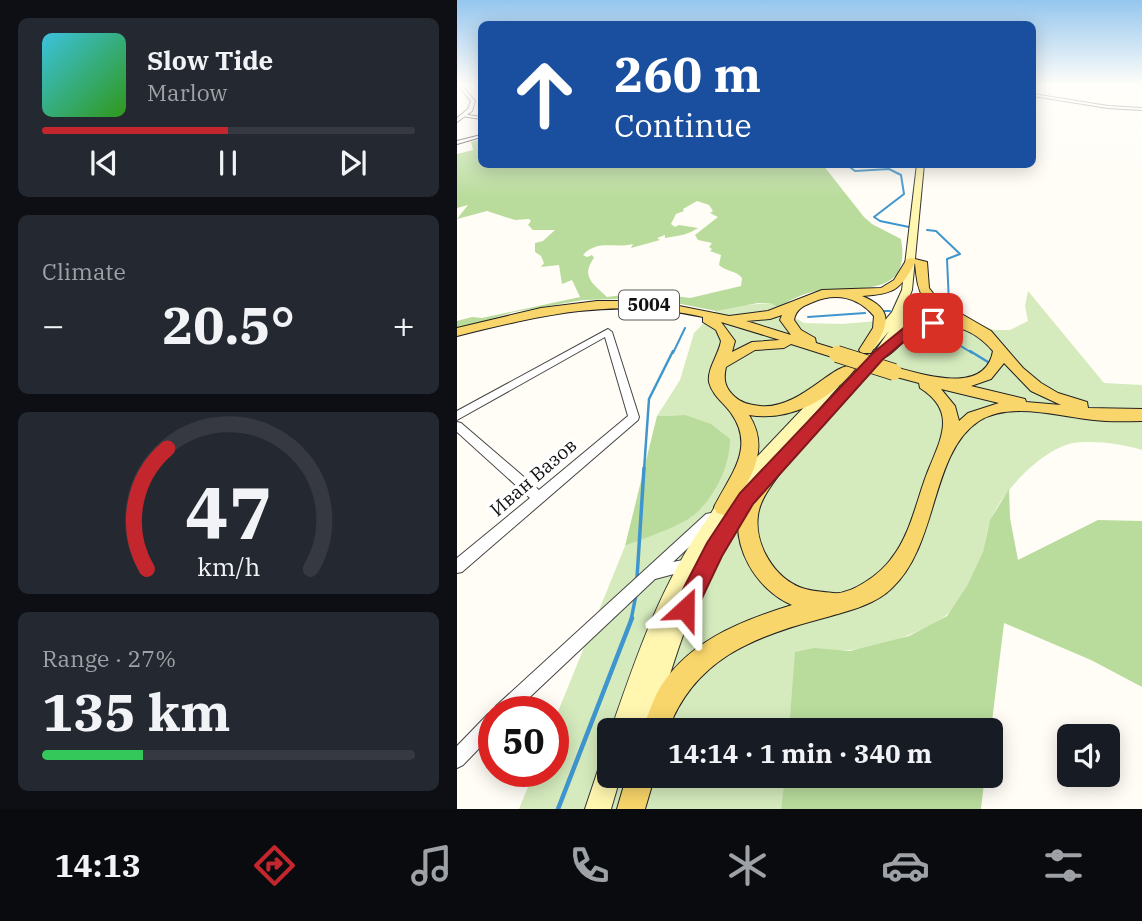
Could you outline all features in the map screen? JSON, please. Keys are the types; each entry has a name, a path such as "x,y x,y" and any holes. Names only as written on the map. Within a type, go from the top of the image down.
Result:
{"main road":[{"path":"646,718 667,655 703,571 746,498 911,307 919,282 916,262 921,168"},
{"path":"927,168 916,262 922,285 929,298 945,312 990,338 1023,376 1053,397 1121,416"},
{"path":"711,316 763,317 816,295 874,292 891,288 916,262"},
{"path":"838,293 861,299 878,313 880,328 872,353"},
{"path":"799,302 787,316 789,324 801,337 832,353"},
{"name":"5004","path":"457,332 518,316 577,306 629,304 687,309 899,373 1055,411 1142,415"},
{"path":"627,718 658,629 688,565 747,465 753,443 750,430 717,384 717,376 728,346 724,332 715,323 687,309"},
{"path":"733,404 758,413 790,409 807,401 848,369 905,333 921,326 947,323 974,327"},
{"path":"722,364 746,348 765,344 784,344 832,353"},
{"path":"899,373 950,382 976,380 992,372 999,359 1000,349"},
{"path":"724,507 754,470 848,369"},
{"path":"660,718 675,685 694,663 707,653 764,625 837,603 883,583 904,559 951,437 951,411 945,400 934,390 899,373"},
{"path":"951,437 971,418 996,409 1055,411"},
{"path":"777,464 754,497 748,514 749,532 755,553 766,573 791,594 812,601 837,603"},
{"path":"598,809 604,788"},
{"path":"623,809 628,788"},
{"path":"631,809 637,788"}],"street":[{"path":"460,143 478,137"},
{"name":"Иван Вазов","path":"457,416 609,332 634,416 457,567"},
{"path":"457,426 537,497"},
{"path":"519,696 724,507"},
{"path":"650,574 688,565"},
{"path":"457,759 478,737"}],"green space":[{"path":"478,140 478,168 825,168 864,217 901,239 902,259 898,272 889,281 877,286 813,292 797,297 779,308 770,303 758,303 716,311 651,298 583,300 514,312 457,329 457,321 472,317 482,318 580,297 572,280 562,284 559,265 541,267 544,263 541,256 535,252 535,243 543,241 555,230 533,230 528,225 531,221 529,219 515,220 487,211 457,219 468,205 457,208 457,154 473,150 471,142","holes":["697,201 709,205 713,211 710,213 718,217 695,235 698,240 712,243 710,251 721,255 719,265 740,275 741,286 690,298 645,292 607,297 590,280 588,270 594,258 592,255 583,255 594,247 633,244 631,248 660,240 657,238 665,235 665,238 690,232 698,228 679,225 675,227 671,224 676,214"]},
{"path":"1028,291 1104,383 1142,385 1142,450 1108,443 1073,443 1048,454 1036,463 1012,486 995,511 983,553 966,588 944,617 923,629 872,647 796,652 790,718 597,718 597,788 783,788 781,809 519,809 528,787 569,787 569,696 564,696 625,546 693,516 685,415 657,416 680,380 694,333 716,311 734,306 770,303 804,323 842,324 958,314 994,330 1010,330 1028,321 1025,306"},
{"path":"685,415 711,424 730,439 720,480 702,508 694,515 671,528 625,546 657,416"},
{"path":"1009,489 1010,518 1018,560 1098,520 1142,521 1142,687 1091,660 1004,623 992,718 790,718 795,652 814,648 850,651 909,636 947,616 967,586 983,552 990,520"},
{"path":"783,788 983,788 981,809 781,809"}],"waterway":[{"path":"851,168 855,171 889,169 901,175 904,194 874,217 880,221 909,227"},
{"path":"927,230 936,231 960,254 947,259 949,303"},
{"path":"884,311 890,311"},
{"path":"924,321 919,314 928,311"},
{"path":"808,317 865,313"},
{"path":"673,353 685,328"},
{"path":"932,328 972,353"},
{"path":"644,470 649,399 673,351"},
{"path":"970,351 988,362"},
{"path":"637,578 644,468"},
{"path":"631,620 636,595"},
{"path":"558,809 632,618"}],"route":[{"path":"685,609 714,550 746,498 878,356 909,330 933,323"}]}
